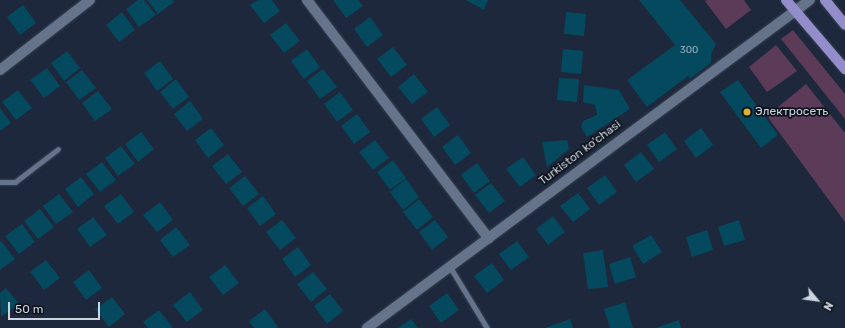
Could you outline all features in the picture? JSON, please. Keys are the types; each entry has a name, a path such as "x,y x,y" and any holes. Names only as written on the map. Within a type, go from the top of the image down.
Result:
{"main road":[{"path":"786,0 845,69"},
{"path":"825,0 845,25"}],"street":[{"path":"0,70 90,0"},
{"path":"307,0 489,239"},
{"name":"Turkiston ko'chasi","path":"366,328 489,239 625,136 810,0"}],"lane":[{"path":"0,182 15,182 58,150"},
{"path":"450,267 487,328"}],"shaded area":[{"path":"744,0 751,10 726,29 705,1"},
{"path":"793,30 845,94 845,119 781,39"},
{"path":"776,45 797,71 767,92 749,67"},
{"path":"806,84 845,133 845,222 767,116"}],"building":[{"path":"138,0 144,0 156,15 139,27 126,9"},
{"path":"147,0 173,0 174,2 158,14"},
{"path":"258,0 272,0 280,11 264,23 250,5"},
{"path":"333,0 358,0 363,6 346,18"},
{"path":"466,0 488,0 484,10"},
{"path":"639,0 680,0 716,44 711,54 711,63 690,79 688,76 647,107 627,80 675,45"},
{"path":"23,5 36,23 20,35 7,17"},
{"path":"122,12 135,30 119,42 106,25"},
{"path":"566,12 586,14 584,36 564,34"},
{"path":"370,17 383,35 367,47 354,29"},
{"path":"286,23 300,41 284,53 270,35"},
{"path":"393,47 407,65 391,77 377,59"},
{"path":"307,49 320,67 304,79 291,61"},
{"path":"563,49 583,51 581,74 561,72"},
{"path":"67,51 80,68 64,81 51,63"},
{"path":"160,61 173,79 157,91 144,73"},
{"path":"47,68 60,86 44,98 30,80"},
{"path":"323,69 337,87 320,99 307,81"},
{"path":"82,70 96,88 79,100 66,82"},
{"path":"414,74 428,92 412,104 398,87"},
{"path":"559,78 579,79 577,102 557,100"},
{"path":"176,79 189,97 173,109 160,92"},
{"path":"738,80 778,135 761,148 720,92"},
{"path":"584,85 619,90 630,109 587,137 581,127 583,121 597,115 595,105 583,102"},
{"path":"18,90 32,108 16,120 2,102"},
{"path":"98,91 112,109 95,121 82,103"},
{"path":"340,92 353,110 337,122 324,104"},
{"path":"190,101 203,119 187,131 174,114"},
{"path":"437,107 450,125 434,137 421,119"},
{"path":"0,108 11,123 0,131"},
{"path":"357,114 370,132 354,144 341,126"},
{"path":"211,128 224,145 208,158 195,140"},
{"path":"701,128 713,145 696,158 684,141"},
{"path":"141,132 154,149 138,162 125,144"},
{"path":"665,132 677,149 659,162 647,145"},
{"path":"458,135 471,153 455,165 442,147"},
{"path":"375,140 389,158 373,170 359,152"},
{"path":"567,140 569,149 547,167 542,142"},
{"path":"121,146 135,164 118,176 105,158"},
{"path":"641,152 654,169 636,182 624,165"},
{"path":"228,154 242,172 226,184 212,166"},
{"path":"523,157 536,175 520,187 506,169"},
{"path":"393,160 406,178 390,190 377,172"},
{"path":"102,162 116,180 100,192 86,174"},
{"path":"477,163 490,181 474,193 461,175"},
{"path":"605,175 617,192 599,205 587,188"},
{"path":"245,176 259,194 243,206 229,188"},
{"path":"81,177 94,194 78,207 65,189"},
{"path":"406,179 419,197 403,210 390,192"},
{"path":"491,183 505,201 489,213 475,195"},
{"path":"578,193 590,209 573,222 560,206"},
{"path":"59,194 73,212 56,224 43,206"},
{"path":"121,194 134,212 118,224 104,206"},
{"path":"263,196 276,214 260,226 247,208"},
{"path":"419,199 433,217 417,230 403,212"},
{"path":"160,202 173,220 157,232 143,215"},
{"path":"40,209 54,227 38,239 24,221"},
{"path":"553,216 565,232 548,245 536,229"},
{"path":"93,217 107,235 90,247 77,229"},
{"path":"282,220 296,238 280,250 266,232"},
{"path":"435,220 448,237 432,250 419,232"},
{"path":"739,220 745,240 724,246 718,227"},
{"path":"22,224 35,242 19,254 5,236"},
{"path":"176,227 190,245 173,257 160,240"},
{"path":"707,230 713,250 692,257 686,237"},
{"path":"651,235 662,252 643,264 632,246"},
{"path":"1,241 15,259 0,270 0,242"},
{"path":"517,241 529,257 511,270 499,254"},
{"path":"298,247 311,265 295,277 282,259"},
{"path":"603,250 608,287 588,289 583,253"},
{"path":"630,257 636,277 615,284 609,264"},
{"path":"46,260 60,278 44,290 30,272"},
{"path":"492,263 504,280 487,293 474,276"},
{"path":"225,265 239,283 223,295 209,277"},
{"path":"89,270 102,288 86,300 73,282"},
{"path":"313,272 327,289 311,302 297,284"},
{"path":"6,288 19,304 1,317 0,293"},
{"path":"190,292 203,310 187,322 173,305"},
{"path":"447,293 459,310 441,323 429,306"},
{"path":"330,294 343,311 327,324 314,306"},
{"path":"112,297 125,314 109,327 95,309"},
{"path":"625,302 633,328 610,328 604,309"},
{"path":"265,309 278,327 254,328 249,321"},
{"path":"159,310 173,328 148,328 143,322"},
{"path":"411,319 418,328 398,328"},
{"path":"570,319 573,328 545,328"},
{"path":"679,320 681,328 656,328"}],"place":[{"name":"Электросеть","path":"747,112"}]}
